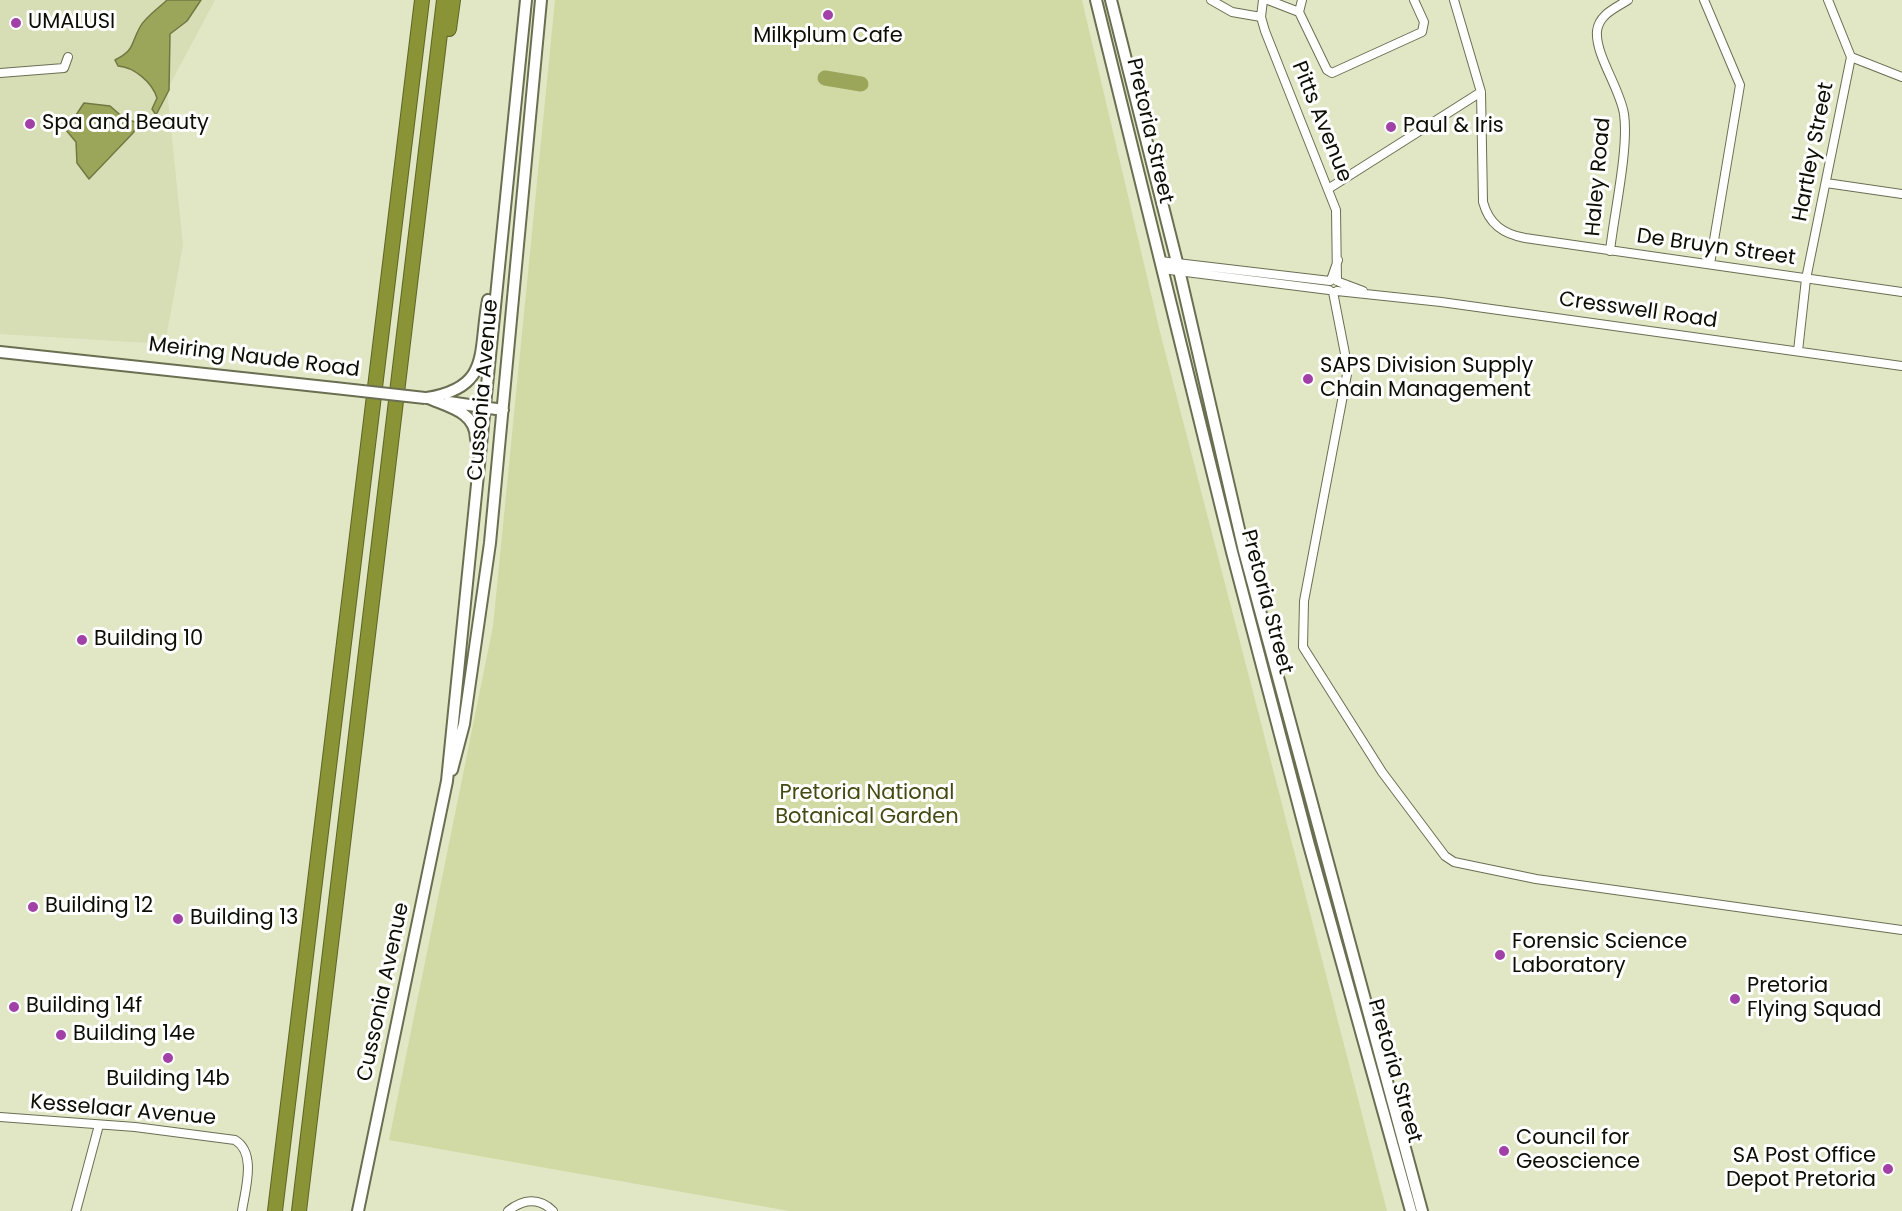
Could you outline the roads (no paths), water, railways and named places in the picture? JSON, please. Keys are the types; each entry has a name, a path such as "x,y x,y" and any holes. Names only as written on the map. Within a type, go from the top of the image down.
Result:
{"highway":[{"path":"275,1211 421,0"},
{"path":"299,1211 444,0"},
{"path":"390,437 405,364 453,0"}],"main road":[{"name":"Cussonia Avenue","path":"358,1211 447,781 526,0"},
{"name":"Cussonia Avenue","path":"447,781 462,736 474,663 503,410 541,0"},
{"name":"Pretoria Street","path":"1096,0 1232,552 1411,1211"},
{"name":"Pretoria Street","path":"1111,0 1178,267 1244,551 1422,1211"},
{"path":"426,398 456,392 474,375 480,359 488,301 497,284"},
{"name":"Meiring Naude Road","path":"0,352 426,398 503,410"},
{"path":"426,398 462,412 473,422 476,430 477,472"}],"street":[{"path":"1211,0 1232,12 1261,17"},
{"name":"Pitts Avenue","path":"1263,0 1261,17 1328,189 1338,221 1339,259 1334,281 1327,285 1333,291 1348,369 1304,601 1303,647 1382,772 1445,856 1454,862 1536,879 1902,930"},
{"path":"1268,0 1299,12"},
{"path":"1302,0 1299,12 1327,70 1332,73 1422,32 1424,22 1414,0"},
{"name":"De Bruyn Street","path":"1454,0 1481,92 1481,192 1485,209 1499,229 1525,238 1902,292"},
{"name":"Haley Road","path":"1610,251 1625,128 1622,105 1599,44 1597,31 1602,17 1628,0"},
{"path":"1704,0 1740,85 1710,264"},
{"name":"Hartley Street","path":"1798,351 1806,279 1851,57 1828,0"},
{"path":"0,73 64,68 68,57"},
{"path":"1851,57 1902,77"},
{"path":"1328,189 1481,92"},
{"path":"1826,183 1902,194"},
{"name":"Cresswell Road","path":"1161,265 1334,281 1370,294"},
{"name":"Cresswell Road","path":"1178,267 1333,291 1370,294 1902,366"},
{"name":"Kesselaar Avenue","path":"0,1118 225,1138 241,1144 248,1157 242,1211"},
{"path":"76,1211 99,1125"},
{"path":"508,1211 520,1203 530,1201 544,1204 553,1211"}],"waterway":[{"path":"825,78 861,84"}],"place":[{"name":"Milkplum Cafe","path":"828,15"},
{"name":"UMALUSI","path":"16,23"},
{"name":"Spa and Beauty","path":"30,124"},
{"name":"Paul & Iris","path":"1391,127"},
{"name":"SAPS Division Supply Chain Management","path":"1308,379"},
{"name":"Building 10","path":"82,640"},
{"name":"Building 12","path":"33,907"},
{"name":"Building 13","path":"178,919"},
{"name":"Forensic Science Laboratory","path":"1500,955"},
{"name":"Pretoria Flying Squad","path":"1735,999"},
{"name":"Building 14f","path":"14,1007"},
{"name":"Building 14e","path":"61,1035"},
{"name":"Building 14b","path":"168,1058"},
{"name":"Council for Geoscience","path":"1504,1151"},
{"name":"SA Post Office Depot Pretoria","path":"1888,1169"}],"park label":[{"name":"Pretoria National Botanical Garden","path":"867,806"}]}
